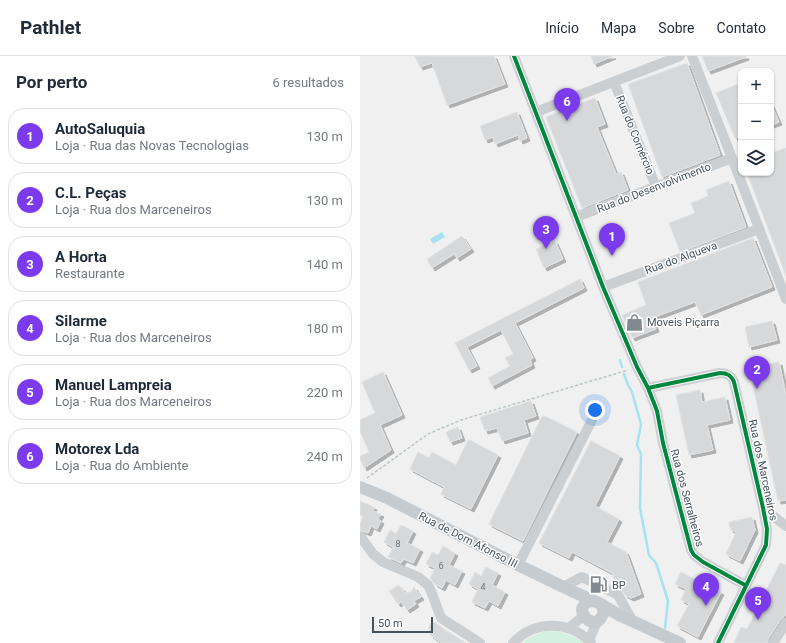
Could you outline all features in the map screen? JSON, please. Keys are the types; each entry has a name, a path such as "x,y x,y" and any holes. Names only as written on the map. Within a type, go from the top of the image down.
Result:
{"main road":[{"name":"Rua de Dom Afonso III","path":"363,483 387,498 576,593 590,607 632,620 680,643"},
{"path":"599,620 604,610 590,607 585,618 591,622 599,620 619,615"}],"street":[{"name":"Rua dos Serralheiros","path":"514,56 603,287 657,411 663,443 691,550 694,555 703,562 745,585"},
{"path":"536,112 680,56"},
{"path":"692,56 786,299"},
{"name":"Rua do Comércio","path":"614,82 656,187"},
{"name":"Rua do Desenvolvimento","path":"576,217 732,158"},
{"name":"Rua do Alqueva","path":"603,287 759,229"},
{"name":"Rua dos Marceneiros","path":"648,388 720,373 730,376 734,382 767,528 766,545 745,585 718,643"},
{"path":"518,565 592,420"},
{"path":"763,508 786,526"},
{"path":"360,536 383,562 418,577 428,585 441,618 480,643"},
{"path":"563,586 582,577 618,595 632,620"},
{"path":"569,628 590,607"},
{"path":"514,643 518,637 529,630 542,626 556,625 569,628 580,633 590,642 599,620"},
{"path":"773,643 786,623"}],"path":[{"path":"363,483 428,434 435,431 462,420 638,367"}],"green space":[{"path":"551,631 568,634 583,643 523,643 529,638 543,632"}],"water":[{"path":"442,232 445,237 433,244 430,239"}],"building":[{"path":"415,56 494,56 505,84 447,105 432,63 420,67"},
{"path":"591,56 613,56 594,64"},
{"path":"702,56 746,56 746,57 708,71"},
{"path":"687,63 720,155 662,177 628,84"},
{"path":"738,84 738,137 735,138 716,93"},
{"path":"595,98 605,124 597,127 616,174 621,172 628,190 582,208 546,117"},
{"path":"774,111 779,122 774,124"},
{"path":"517,112 527,138 520,141 518,135 495,144 493,137 485,140 480,126"},
{"path":"786,148 786,276 748,176 774,176 774,152"},
{"path":"729,181 746,227 680,252 669,223 695,213 691,203 708,196 706,190"},
{"path":"462,236 471,249 457,258 454,254 432,268 427,259"},
{"path":"753,238 772,287 701,315 695,302 652,318 656,329 632,338 622,315 646,305 638,282"},
{"path":"555,241 563,259 544,268 536,249"},
{"path":"580,279 584,288 515,323 533,358 530,360 532,365 492,386 488,378 510,366 505,358 513,354 501,330 467,347 477,366 469,370 455,343"},
{"path":"772,321 777,340 749,347 745,327"},
{"path":"779,362 786,395 786,500 778,501 749,368"},
{"path":"383,372 402,415 380,425 391,450 364,468 360,456 369,452 360,431 360,420 375,413 362,382"},
{"path":"700,390 702,402 725,397 730,420 707,425 713,450 689,455 676,395"},
{"path":"531,401 536,416 524,420 528,433 502,441 497,428 485,431 480,417"},
{"path":"542,416 545,416 577,432 523,541 489,524"},
{"path":"458,427 462,438 450,442 446,432"},
{"path":"468,440 498,455 471,509 441,494 444,487 410,469 418,452 429,458 432,452 456,465"},
{"path":"591,441 620,456 595,506 619,519 607,542 626,552 641,594 631,598 625,595 621,589 617,587 612,573 572,552 569,558 539,543"},
{"path":"360,501 374,507 373,511 381,514 378,519 381,521 377,529 371,526 368,533 360,530 360,524 363,516 360,515"},
{"path":"752,517 755,530 740,561 726,554 736,532 730,529 729,522"},
{"path":"401,525 413,531 407,543 420,549 413,563 404,559 401,563 388,557 393,547 384,542 390,530 396,534"},
{"path":"443,546 455,553 449,565 462,571 455,585 446,580 442,588 435,584 430,578 435,568 426,564 432,552 438,555"},
{"path":"780,563 786,565 786,615 781,619 767,643 734,643 741,627 747,629"},
{"path":"486,567 498,573 492,585 505,592 498,606 489,601 485,608 472,602 478,589 469,584 475,572 481,576"},
{"path":"681,572 721,592 698,637 677,626 689,604 681,600 686,589 675,584"},
{"path":"398,585 406,594 411,592 414,587 421,597 414,601 416,604 407,610 401,602 398,604 389,591"},
{"path":"433,621 466,643 442,643 430,635 431,633 428,631 430,629 428,628"}],"waterway":[{"path":"620,360 622,367"},
{"path":"624,374 632,392 641,424 637,445 641,454 640,508 649,555 656,563 668,601 665,628"}],"cycle path":[{"path":"514,56 603,287 657,411 663,443 691,550 694,555 703,562 745,585"},
{"path":"648,388 720,373 725,373 732,378 734,382 767,529 766,545 718,643"}],"place":[{"name":"Motorex Lda","path":"567,121"},
{"name":"A Horta","path":"546,249"},
{"name":"AutoSaluquia","path":"612,256"},
{"name":"Moveis Piçarra","path":"634,322"},
{"name":"C.L. Peças","path":"757,389"},
{"name":"BP","path":"599,585"},
{"name":"Silarme","path":"706,606"},
{"name":"Manuel Lampreia","path":"758,620"}]}
